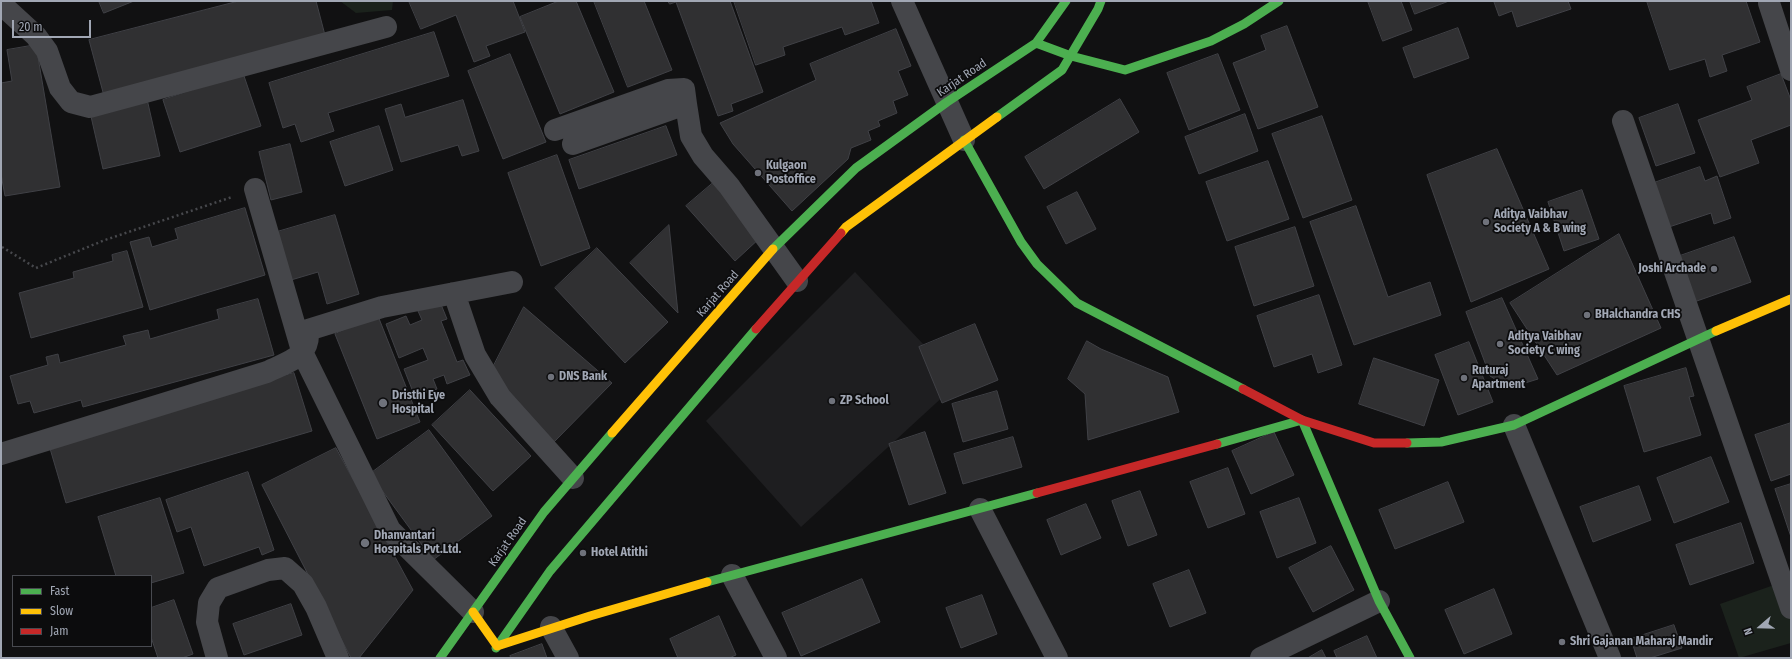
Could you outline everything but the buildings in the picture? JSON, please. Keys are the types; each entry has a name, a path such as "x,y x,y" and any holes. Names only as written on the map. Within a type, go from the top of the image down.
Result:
{"street":[{"path":"6,1 1,4 36,36 46,51 60,88 71,102 90,107 386,27"},
{"path":"902,1 964,140 1021,242 1037,264 1077,303 1302,420 1374,443 1441,442 1514,425 1697,339 1791,299"},
{"name":"Karjat Road","path":"440,658 544,512 774,248 856,168 947,102 1036,43 1066,1"},
{"path":"489,658 550,571 797,281 846,227 1062,70 1098,9 1101,1"},
{"path":"1036,43 1071,56 1125,70 1211,41 1244,24 1278,1"},
{"path":"1768,4 1791,70"},
{"path":"554,130 668,90 684,89 691,136 703,156 729,186 797,281"},
{"path":"572,144 686,104"},
{"path":"1624,121 1697,339 1791,608"},
{"path":"255,189 303,354 390,530 473,612 497,646"},
{"path":"1,454 267,372 303,354 309,340 308,330 273,233"},
{"path":"308,330 382,307 512,282"},
{"path":"454,293 475,355 500,397 573,478"},
{"path":"497,646 552,627 732,574 980,509 1302,420"},
{"path":"1302,420 1379,602 1410,658"},
{"path":"1514,425 1610,658"},
{"path":"980,509 1057,658"},
{"path":"217,658 207,622 209,603 218,588 268,570 285,568 303,584 313,601 338,658"},
{"path":"732,574 776,658"},
{"path":"1261,658 1379,602"},
{"path":"552,627 568,658"}],"path":[{"path":"2,247 36,268 105,240 255,189"}],"shaded area":[{"path":"340,1 393,1 392,10 356,13"},
{"name":"ZP School","path":"855,272 959,382 801,527 706,421"},
{"path":"1791,579 1791,643 1739,658 1720,604"}],"traffic: fast":[{"path":"773,249 856,168 947,102 1036,43 1066,1"},
{"path":"997,117 1062,70 1098,9 1101,1"},
{"path":"1036,43 1071,56 1125,70 1211,41 1244,24 1279,1"},
{"path":"964,140 1021,242 1037,264 1077,303 1243,389"},
{"path":"496,648 550,571 756,329"},
{"path":"1407,443 1441,442 1514,425 1716,331"},
{"path":"1217,444 1302,420 1379,601 1410,658"},
{"path":"440,658 544,512 612,433"},
{"path":"707,582 1037,493"}],"traffic: slow":[{"path":"841,233 846,227 997,117"},
{"path":"612,433 773,249"},
{"path":"1716,331 1791,299"},
{"path":"473,612 497,646 590,616 707,582"}],"traffic: jam":[{"path":"756,329 841,233"},
{"path":"1243,389 1302,420 1374,443 1407,443"},
{"path":"1037,493 1217,444"}],"place":[{"name":"Kulgaon Postoffice","path":"758,173"},
{"name":"Aditya Vaibhav Society A & B wing","path":"1486,222"},
{"name":"Joshi Archade","path":"1714,269"},
{"name":"BHalchandra CHS","path":"1587,315"},
{"name":"Aditya Vaibhav Society C wing","path":"1500,344"},
{"name":"DNS Bank","path":"551,377"},
{"name":"Ruturaj Apartment","path":"1464,378"},
{"name":"ZP School","path":"832,401"},
{"name":"Dristhi Eye Hospital","path":"383,403"},
{"name":"Dhanvantari Hospitals Pvt.Ltd.","path":"365,543"},
{"name":"Hotel Atithi","path":"583,553"},
{"name":"Shri Gajanan Maharaj Mandir","path":"1562,642"}]}
